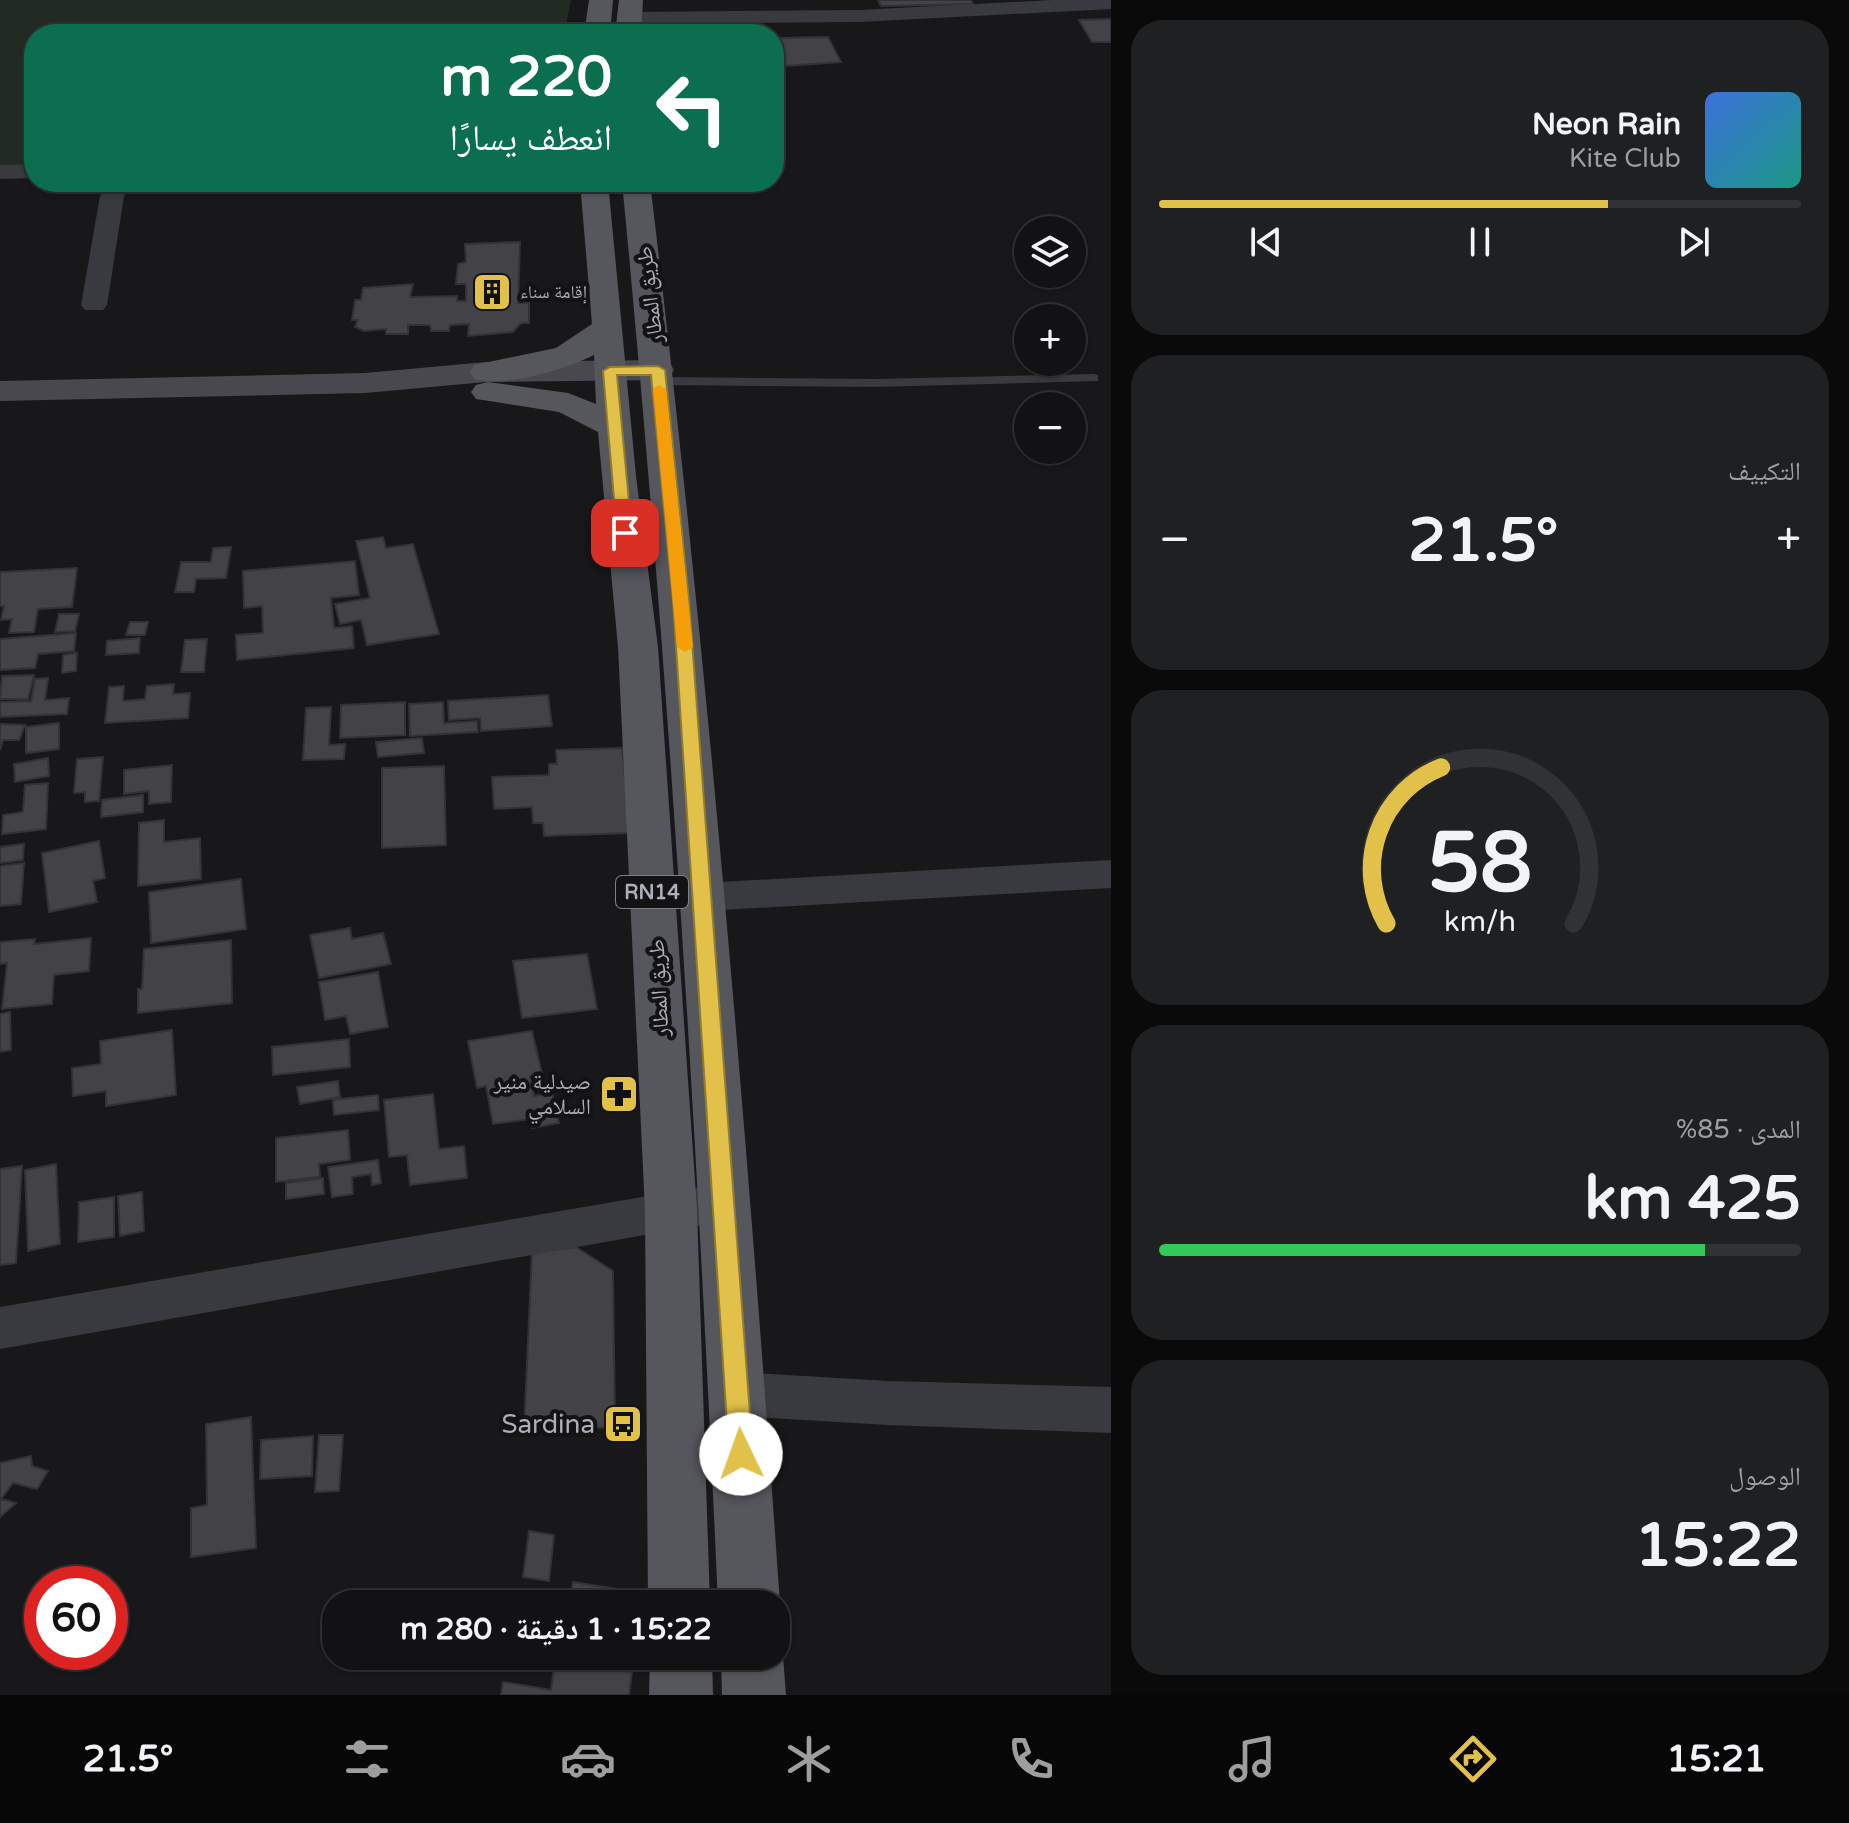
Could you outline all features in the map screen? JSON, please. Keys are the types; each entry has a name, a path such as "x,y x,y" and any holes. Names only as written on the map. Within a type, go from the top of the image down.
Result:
{"main road":[{"path":"598,24 601,0"},
{"name":"طريق المطار","path":"595,192 638,647 671,1210 679,1590"},
{"name":"طريق المطار","path":"637,192 681,601 738,1394 748,1590"},
{"path":"487,382 563,357 599,338 608,326"},
{"path":"487,382 568,403 612,397 659,380"},
{"path":"0,391 487,382 612,397"},
{"path":"681,1670 681,1695"},
{"path":"753,1670 754,1695"}],"street":[{"path":"630,17 859,16 1111,3"},
{"path":"0,172 24,171"},
{"path":"94,305 115,192"},
{"path":"702,897 1111,874"},
{"path":"0,1328 724,1202"},
{"path":"738,1394 888,1403 1111,1410"}],"lane":[{"path":"659,380 875,383 1093,378"}],"shaded area":[{"path":"0,0 571,0 566,24 24,24 24,165 0,165"}],"building":[{"path":"878,0 971,0 973,4 881,6"},
{"path":"1111,19 1111,42 1092,42 1079,20"},
{"path":"828,37 841,62 785,66 784,38"},
{"name":"إقامة سناء","path":"520,242 518,303 529,303 529,323 521,323 513,332 468,336 469,324 450,325 449,331 431,331 430,325 408,325 408,334 386,334 386,329 364,331 355,327 358,320 352,320 355,300 361,300 363,288 413,284 410,297 457,296 457,301 466,301 466,284 456,284 458,264 466,262 465,244"},
{"path":"383,537 386,548 413,544 439,634 367,645 361,620 340,624 335,604 370,598 356,541"},
{"path":"231,547 226,578 196,579 194,592 175,592 181,562 211,562 213,548"},
{"path":"355,561 359,595 331,598 334,628 352,626 354,648 237,660 236,635 263,633 262,606 244,608 243,571"},
{"path":"77,568 72,607 38,609 34,632 9,633 12,619 1,620 4,606 0,606 0,572"},
{"path":"59,614 79,614 75,631 55,632"},
{"path":"130,622 148,622 145,635 126,635"},
{"path":"76,633 74,651 38,654 35,668 0,670 0,639"},
{"path":"140,638 139,653 106,655 107,641"},
{"path":"207,639 204,672 181,672 185,640"},
{"path":"77,653 76,671 62,673 63,655"},
{"path":"34,675 28,699 0,699 2,676"},
{"path":"48,678 45,700 69,698 67,714 0,717 0,702 31,701 35,679"},
{"path":"174,684 173,694 190,693 188,718 105,723 109,687 124,686 123,701 145,699 147,686"},
{"path":"548,695 552,726 481,731 480,718 449,720 448,701"},
{"path":"405,702 405,735 340,738 341,705"},
{"path":"443,702 444,723 477,721 478,732 410,736 409,704"},
{"path":"331,707 329,745 345,744 344,759 303,760 306,708"},
{"path":"59,723 59,749 26,753 26,727"},
{"path":"0,724 25,725 19,740 3,740 0,750"},
{"path":"422,738 424,753 378,757 376,742"},
{"path":"622,748 631,833 544,836 543,823 533,823 532,807 494,809 492,777 549,775 549,764 557,764 556,750"},
{"path":"103,757 99,801 85,802 85,792 74,793 77,759"},
{"path":"48,758 49,776 15,782 14,764"},
{"path":"172,765 171,802 149,804 149,791 124,794 124,770"},
{"path":"444,766 446,845 382,848 382,768"},
{"path":"48,783 46,829 2,834 3,815 23,812 25,785"},
{"path":"143,795 143,812 101,817 102,800"},
{"path":"164,820 164,842 200,838 201,879 138,886 139,823"},
{"path":"99,841 105,878 93,881 97,902 49,912 42,853"},
{"path":"24,844 23,860 0,863 0,847"},
{"path":"24,863 21,904 0,906 0,866"},
{"path":"241,879 246,929 151,943 149,892"},
{"path":"350,928 352,939 383,933 391,964 319,978 310,935"},
{"path":"91,938 89,971 54,975 52,1004 2,1009 7,963 0,964 0,942 35,939 34,944"},
{"path":"231,940 232,1003 138,1013 144,949"},
{"path":"587,954 597,1009 522,1018 513,961"},
{"path":"378,972 388,1027 350,1034 346,1016 325,1020 319,982"},
{"path":"10,1012 11,1050 0,1052 0,1014"},
{"path":"172,1030 176,1095 106,1106 106,1091 73,1096 72,1068 101,1064 100,1041"},
{"path":"532,1031 542,1074 530,1077 534,1096 552,1093 559,1123 532,1128 530,1119 493,1124 486,1086 477,1088 468,1041"},
{"path":"349,1039 350,1067 273,1075 272,1047"},
{"path":"338,1081 340,1097 300,1104 297,1087"},
{"path":"433,1094 439,1149 464,1146 467,1178 410,1185 407,1155 389,1157 384,1100"},
{"path":"378,1095 379,1110 334,1115 333,1100"},
{"path":"348,1130 350,1160 319,1164 320,1177 276,1182 276,1138"},
{"path":"378,1160 381,1183 372,1185 371,1174 352,1177 353,1194 332,1197 328,1167"},
{"path":"56,1164 60,1244 28,1251 25,1170"},
{"path":"22,1166 16,1263 0,1265 0,1169"},
{"path":"323,1178 324,1194 286,1199 286,1183"},
{"path":"142,1192 144,1231 120,1236 118,1196"},
{"path":"114,1197 114,1237 78,1242 79,1202"},
{"path":"576,1247 613,1271 615,1427 524,1431 532,1252"},
{"path":"251,1417 256,1548 191,1557 191,1508 207,1505 206,1424"},
{"path":"319,1435 343,1435 339,1491 315,1492"},
{"path":"313,1436 312,1476 260,1479 261,1440"},
{"path":"31,1456 32,1466 48,1471 37,1489 13,1483 1,1499 16,1503 0,1517 0,1463"},
{"path":"529,1531 554,1535 549,1581 523,1577"},
{"path":"573,1582 624,1590 572,1590"},
{"path":"554,1670 632,1672 629,1695 501,1695 503,1682 551,1690"}],"slow traffic":[{"path":"659,389 685,647"}],"place":[{"name":"إقامة سناء","path":"492,292"},
{"name":"صيدلية منير السلامي","path":"619,1094"},
{"name":"Sardina","path":"623,1424"}],"route":[{"path":"625,533 610,371 658,370 681,601 741,1454"}]}
